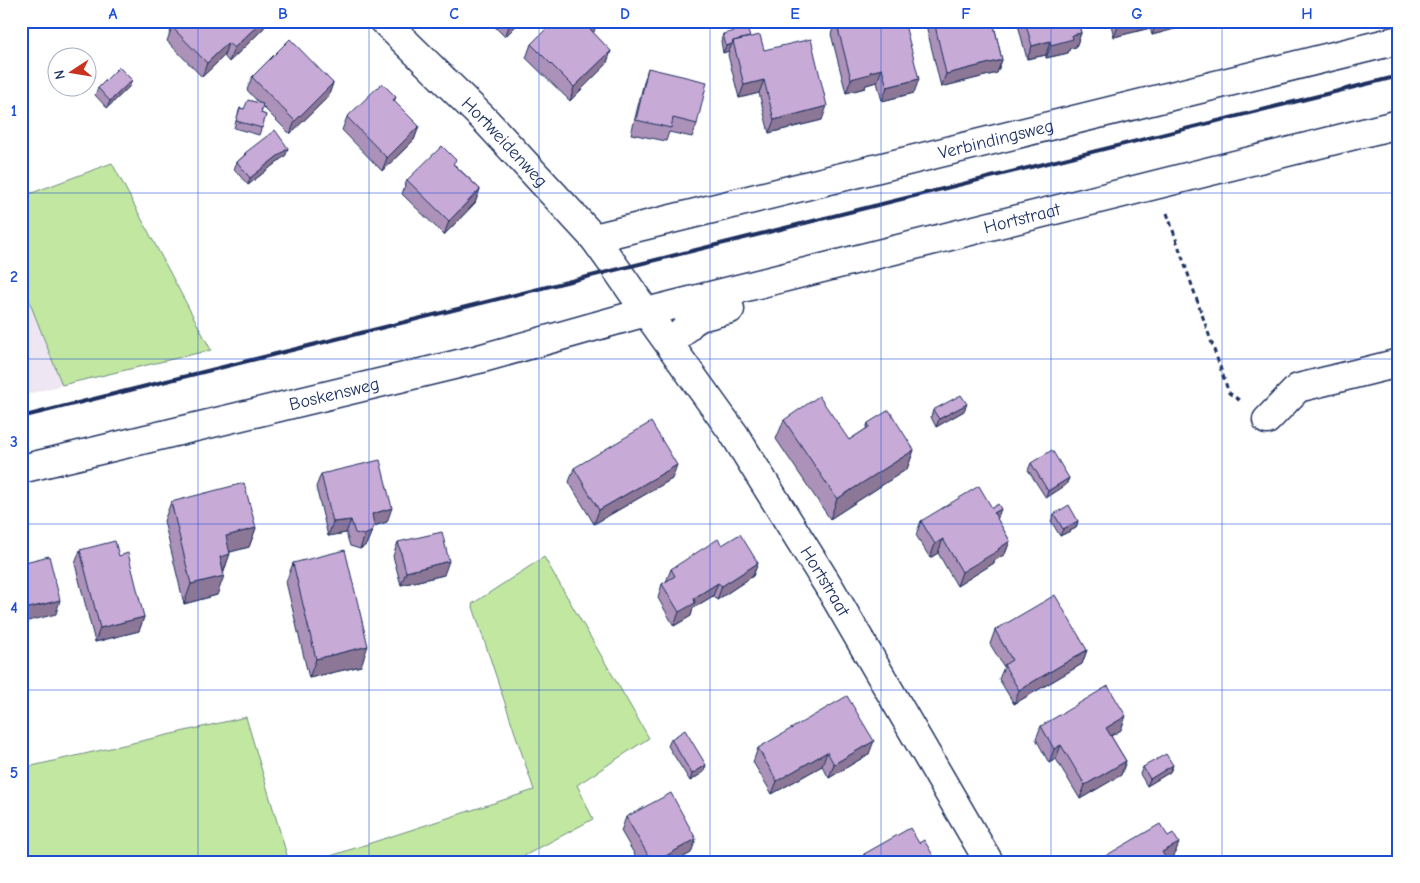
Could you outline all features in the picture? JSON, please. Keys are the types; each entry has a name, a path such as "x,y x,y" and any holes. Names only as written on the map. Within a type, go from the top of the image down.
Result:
{"street":[{"name":"Hortweidenweg","path":"384,21 486,121 594,238 617,270"},
{"name":"Verbindingsweg","path":"594,238 1399,40"},
{"name":"Hortstraat","path":"646,312 1399,124"},
{"path":"670,345 692,322 700,317 1163,201"},
{"name":"Hortstraat","path":"617,270 734,434 831,590 989,862"},
{"name":"Boskensweg","path":"21,469 479,359 646,312"},
{"path":"1267,420 1298,388 1399,364"}],"path":[{"path":"1163,201 1229,393 1267,420"}],"shaded area":[{"path":"21,280 62,385 21,396"}],"green space":[{"path":"112,163 211,350 62,385 21,280 21,197"},
{"path":"544,557 649,738 577,785 593,819 513,862 312,862 534,790 472,604"},
{"path":"246,717 289,862 21,862 21,763 23,768"}],"building":[{"path":"177,21 262,21 234,48 228,43 207,63 172,27"},
{"path":"554,21 596,21 589,28 611,51 574,87 531,44"},
{"path":"836,21 876,21 877,28 904,21 919,79 887,87 882,69 851,79"},
{"path":"934,21 993,21 1002,60 946,74"},
{"path":"1025,21 1078,21 1081,33 1072,35 1073,39 1051,45 1050,41 1032,46"},
{"path":"747,28 750,37 733,41 732,44 726,46 723,34"},
{"path":"760,35 764,50 811,39 827,106 774,120 764,80 744,85 733,41"},
{"path":"290,39 333,83 295,121 252,77"},
{"path":"119,67 132,80 110,101 98,88"},
{"path":"648,68 707,82 697,124 673,118 671,128 636,120"},
{"path":"382,83 396,97 393,100 419,126 387,158 347,117"},
{"path":"248,100 263,104 261,113 266,115 262,128 236,121 240,108 244,109"},
{"path":"275,130 288,148 250,178 237,162 245,153"},
{"path":"442,146 456,160 453,164 480,189 449,221 407,180"},
{"path":"961,395 967,404 939,419 933,410"},
{"path":"819,396 849,440 869,427 868,423 889,410 914,450 837,499 784,420"},
{"path":"651,422 677,465 599,510 574,468"},
{"path":"1052,450 1069,478 1048,491 1031,463"},
{"path":"380,460 392,508 372,514 374,525 371,532 364,535 355,533 351,520 333,522 321,474"},
{"path":"244,483 256,528 226,536 230,554 220,557 224,576 191,584 171,502"},
{"path":"979,486 992,508 998,504 1001,509 994,513 1010,541 999,550 962,572 943,539 935,544 921,521"},
{"path":"1069,505 1078,521 1063,529 1054,514"},
{"path":"442,532 449,561 406,572 398,542"},
{"path":"740,534 758,563 722,586 718,583 694,598 695,603 679,612 662,584 675,576 671,569 718,539 722,545"},
{"path":"115,541 119,556 128,553 144,617 100,628 80,550"},
{"path":"345,550 368,646 316,659 293,563"},
{"path":"49,556 60,600 21,610 21,563"},
{"path":"1055,595 1087,650 1019,690 1004,665 1012,660 995,630"},
{"path":"1108,686 1126,716 1106,728 1126,761 1085,785 1061,745 1054,749 1041,726"},
{"path":"847,696 874,741 834,764 827,752 777,781 758,748"},
{"path":"685,730 706,765 692,774 671,739"},
{"path":"1166,754 1173,765 1150,779 1143,767"},
{"path":"671,793 696,839 652,862 626,817"},
{"path":"1160,824 1168,836 1173,833 1179,843 1162,852 1168,862 1095,862"},
{"path":"910,828 919,843 924,840 937,862 868,862 864,854"}],"railway":[{"path":"21,417 1399,76"}]}
